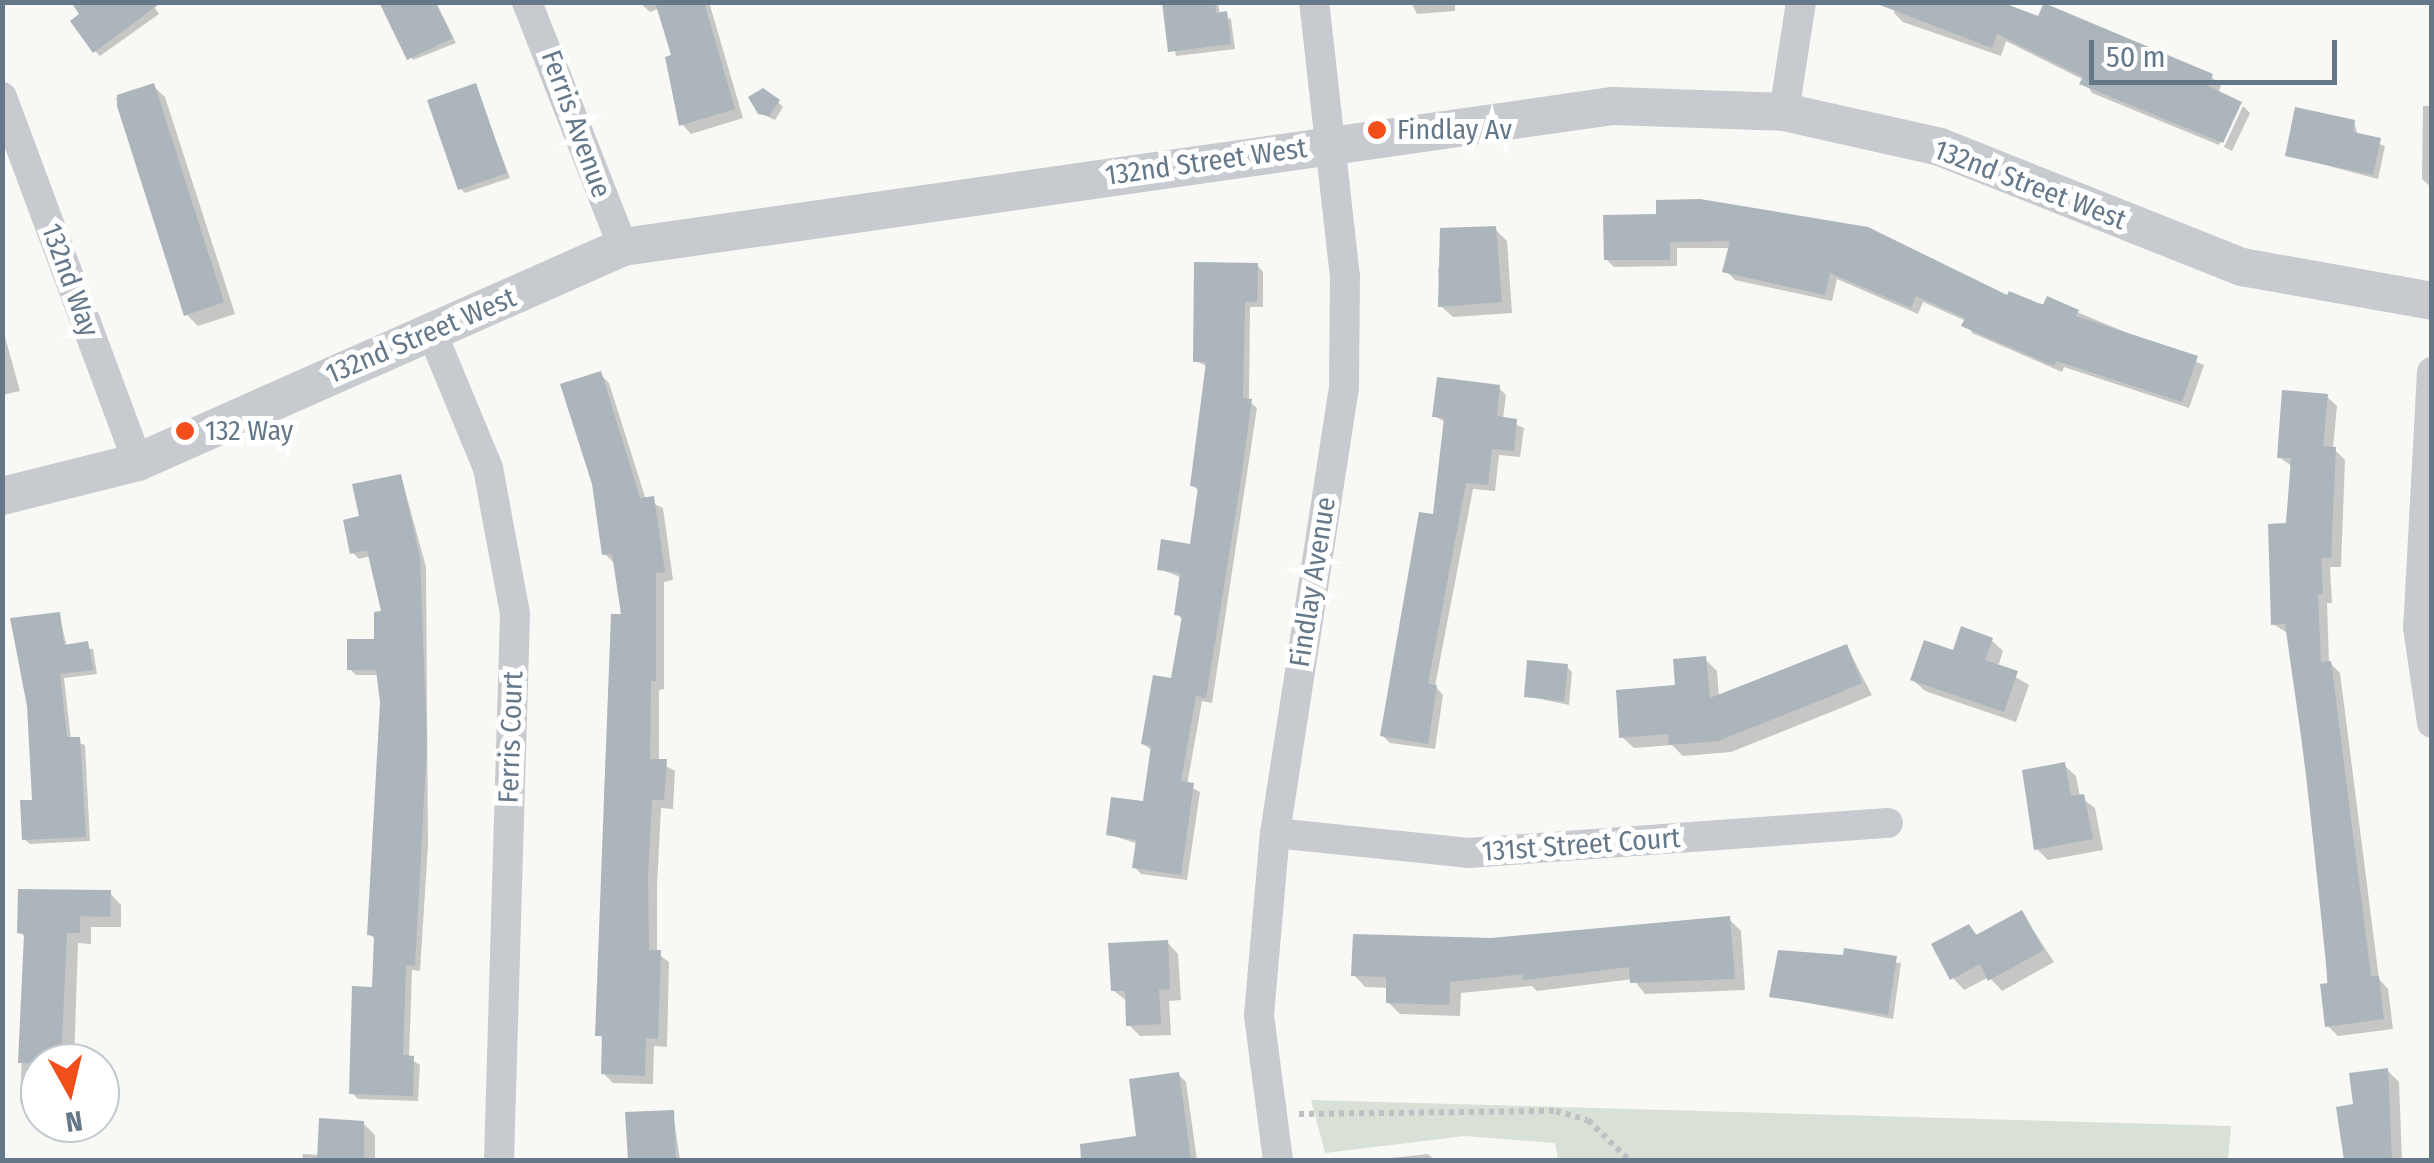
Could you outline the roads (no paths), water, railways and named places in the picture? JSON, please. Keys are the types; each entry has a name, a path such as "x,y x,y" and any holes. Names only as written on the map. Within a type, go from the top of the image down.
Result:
{"street":[{"name":"Ferris Avenue","path":"527,2 623,247"},
{"name":"Findlay Avenue","path":"1278,1160 1259,1015 1275,833 1344,388 1346,277 1314,2"},
{"path":"1784,112 1801,2"},
{"name":"132nd Way","path":"2,97 138,462"},
{"name":"132nd Street West","path":"2,496 138,462 430,328 588,268 623,247 1613,106 1784,112 1940,148 2242,267 2432,301"},
{"name":"Ferris Court","path":"430,328 488,468 515,614 499,1160"},
{"path":"2432,372 2418,627 2432,722"},
{"name":"131st Street Court","path":"1275,833 1468,853 1888,823"}],"place":[{"name":"Findlay Av","path":"1377,130"},
{"name":"132 Way","path":"185,431"}]}
